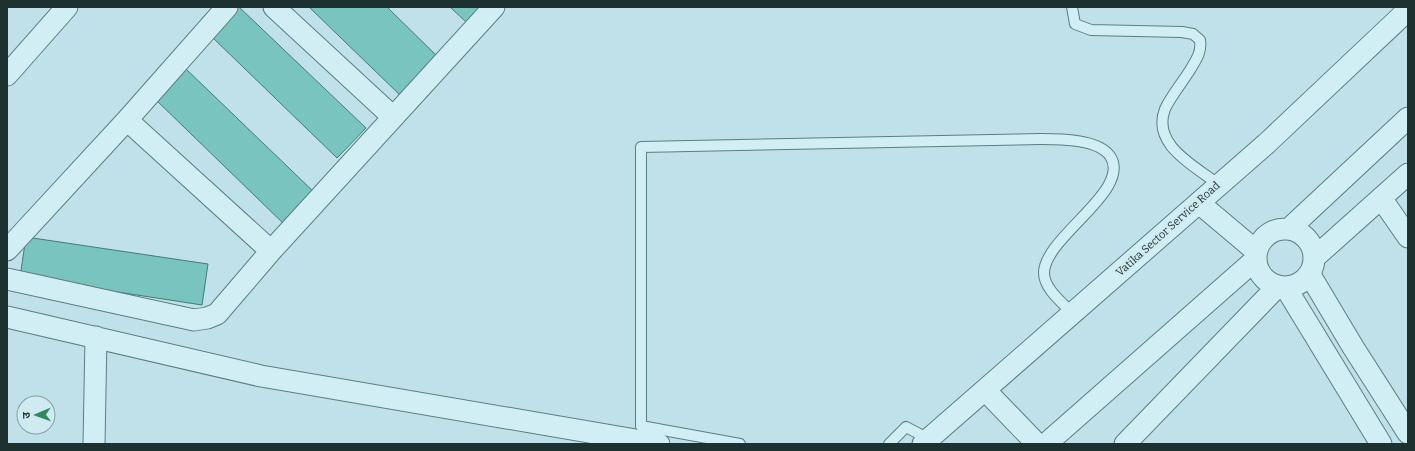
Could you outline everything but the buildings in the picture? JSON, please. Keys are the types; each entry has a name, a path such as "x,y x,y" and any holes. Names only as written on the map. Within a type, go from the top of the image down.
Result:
{"street":[{"path":"7,75 68,7"},
{"path":"7,250 127,120 227,7"},
{"path":"274,7 393,117"},
{"path":"7,279 194,320 207,318 217,314 271,251 494,7"},
{"name":"Vatika Sector Service Road","path":"926,441 1073,314 1199,203 1218,184 1266,144 1408,10"},
{"path":"1289,229 1408,118"},
{"path":"127,120 271,251"},
{"path":"1199,203 1256,255 1257,269 1262,277 1269,283 1282,287 1295,286 1312,266 1381,198 1408,174"},
{"path":"1381,198 1408,237"},
{"path":"1046,444 1256,255 1265,237 1272,232 1289,229 1299,232 1307,238 1312,247 1312,266 1353,347 1408,433"},
{"path":"1125,444 1282,287"},
{"path":"1282,287 1381,444"},
{"path":"7,317 260,376 659,444"},
{"path":"94,444 96,337"},
{"path":"985,390 1038,444"}],"lane":[{"path":"1072,7 1075,24 1091,30 1182,32 1193,34 1200,40 1202,48 1197,58 1166,108 1162,121 1163,131 1171,148 1218,184"},
{"path":"740,444 641,426 641,147 1041,139 1070,139 1095,146 1107,153 1113,160 1114,169 1107,189 1050,253 1044,272 1046,283 1073,314"},
{"path":"889,444 906,427 926,441"}]}
